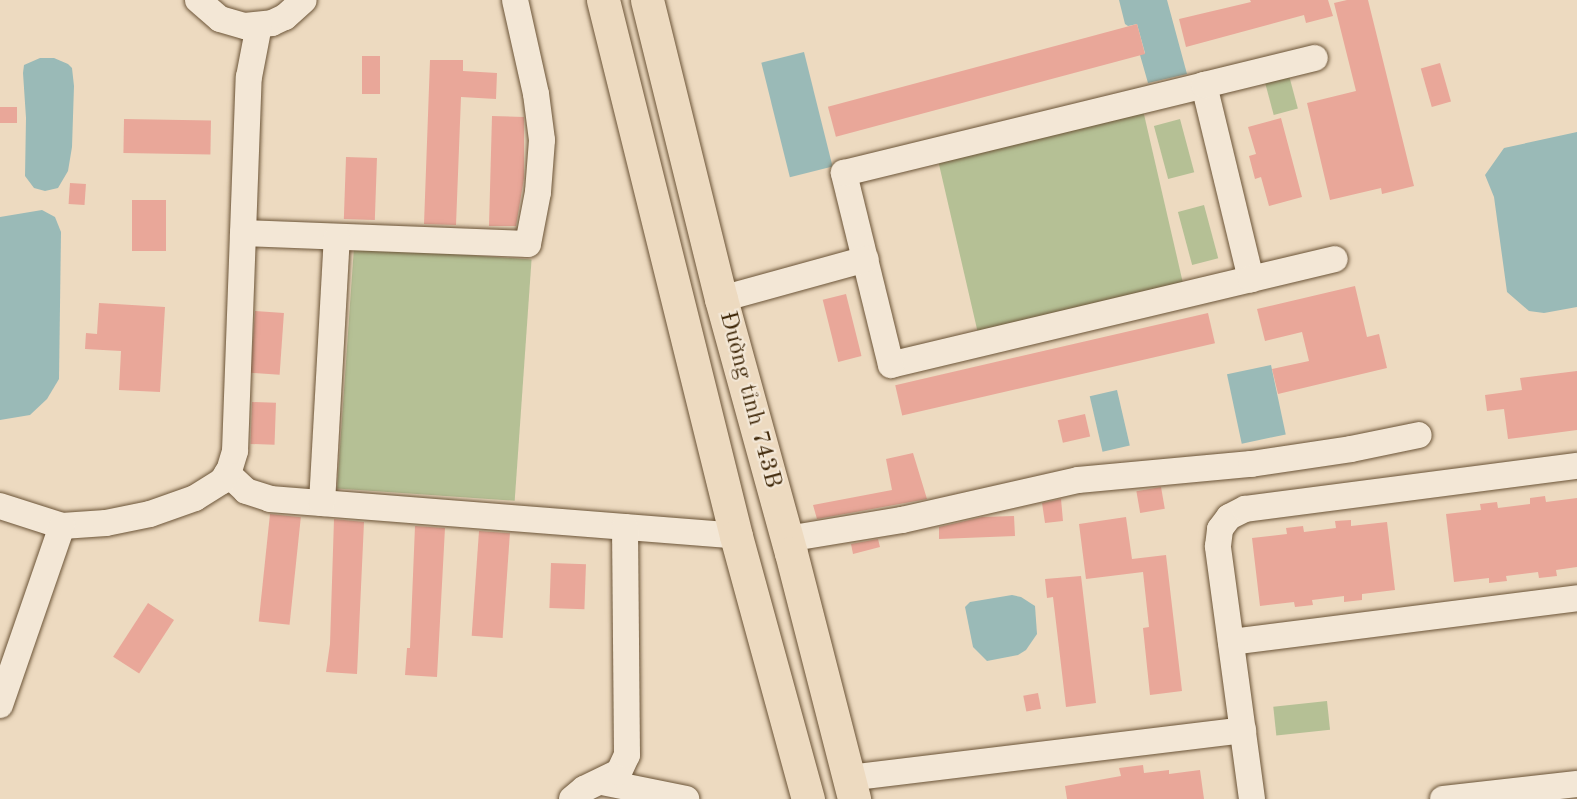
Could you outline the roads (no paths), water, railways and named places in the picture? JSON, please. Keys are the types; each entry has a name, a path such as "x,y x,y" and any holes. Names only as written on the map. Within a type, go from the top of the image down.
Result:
{"main road":[{"name":"Đường tỉnh 743B","path":"603,0 736,536 808,799"},
{"name":"Đường tỉnh 743B","path":"647,0 723,306 787,539 851,789"},
{"path":"736,536 787,539"}],"lane":[{"path":"198,0 219,19 232,24 259,26 285,17 304,0"},
{"path":"243,233 528,244 538,192 542,140 538,105 516,0"},
{"path":"0,506 62,526 106,523 150,514 195,498 222,481 227,473 235,451 249,77 259,26"},
{"path":"1315,58 844,173 891,365 1335,259"},
{"path":"1204,85 1251,279"},
{"path":"322,503 337,237"},
{"path":"723,306 867,267"},
{"path":"787,539 902,520 1078,480 1251,464 1351,449 1419,435"},
{"path":"1252,799 1218,546 1220,529 1233,513 1245,509 1577,466"},
{"path":"227,473 238,486 260,498 736,536"},
{"path":"0,705 62,526"},
{"path":"572,799 584,789 619,772 627,755 625,527"},
{"path":"1231,642 1577,598"},
{"path":"851,789 1243,730"},
{"path":"602,782 686,799"},
{"path":"1443,799 1577,784"}],"water":[{"path":"1119,0 1167,0 1187,74 1148,83 1140,55 1145,53 1137,24 1128,26 1125,24"},
{"path":"804,52 833,166 790,177 761,63"},
{"path":"40,58 54,58 68,64 72,68 74,86 72,147 68,171 58,188 45,191 34,188 25,176 24,65"},
{"path":"1577,132 1577,307 1544,313 1529,311 1507,292 1494,197 1485,175 1504,148"},
{"path":"42,210 55,217 61,232 59,379 47,399 30,415 0,420 0,217"},
{"path":"1271,365 1286,434 1242,444 1227,374"},
{"path":"1117,390 1130,446 1103,452 1090,396"},
{"path":"1012,595 1021,597 1035,606 1037,634 1026,650 1018,655 987,661 973,647 965,607 970,602"}]}
